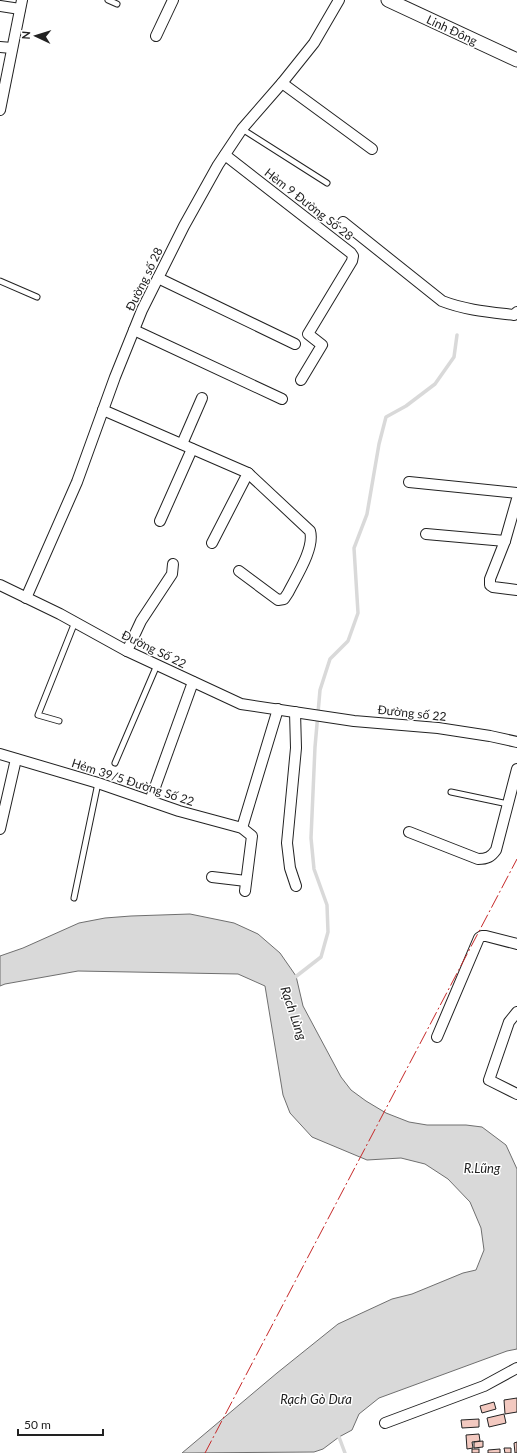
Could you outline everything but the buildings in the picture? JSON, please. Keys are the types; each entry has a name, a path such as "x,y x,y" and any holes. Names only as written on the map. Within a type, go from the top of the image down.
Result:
{"street":[{"path":"156,36 173,0"},
{"name":"Đường số 28","path":"26,598 78,482 103,410 142,310 184,226 225,155 242,129 282,83 314,42 339,0"},
{"name":"Linh Đông","path":"388,0 517,60"},
{"path":"0,6 21,5 0,110"},
{"path":"0,47 12,48"},
{"path":"282,83 372,149"},
{"name":"Hẻm 9 Đường Số 28","path":"225,155 353,256 352,261 308,334 322,346 301,380"},
{"path":"343,222 442,301 456,306 482,311 514,315 517,312"},
{"path":"158,278 295,344"},
{"path":"134,330 282,399"},
{"path":"182,444 202,398"},
{"path":"103,410 248,473 310,531 310,547 284,599 278,600 239,571"},
{"path":"160,521 192,449"},
{"path":"212,543 248,473"},
{"path":"410,482 517,493"},
{"path":"517,498 505,541 490,579 490,585 493,587 517,590"},
{"path":"426,534 505,541"},
{"path":"127,650 141,621 172,574 173,564"},
{"name":"Đường Số 22","path":"0,586 157,665 241,704 300,713"},
{"path":"150,801 193,682"},
{"path":"212,877 245,886 252,836 242,828 278,709"},
{"path":"296,886 290,868 287,843 300,713"},
{"name":"Đường số 22","path":"300,713 354,721 438,728 517,742"},
{"name":"Hẻm 39/5 Đường Số 22","path":"0,754 98,783 179,811 242,828"},
{"path":"0,829 16,759"},
{"path":"409,832 478,859 488,858 496,850 517,769"},
{"path":"437,1037 479,938 486,936 517,944"},
{"path":"517,1012 509,1022 489,1080 517,1094"},
{"path":"385,1423 484,1386 517,1368"}],"lane":[{"path":"108,0 117,4"},
{"path":"242,129 327,183"},
{"path":"0,281 37,297"},
{"path":"59,721 38,715 74,622"},
{"path":"115,763 157,665"},
{"path":"74,898 98,783"},
{"path":"451,792 508,804"}],"water":[{"path":"190,914 234,923 258,934 280,953 296,976 303,1006 341,1077 351,1090 386,1113 409,1122 427,1125 466,1125 482,1127 506,1145 517,1169 517,1349 507,1351 379,1398 359,1414 352,1430 339,1437 323,1449 314,1452 182,1453 338,1324 392,1299 412,1294 463,1273 476,1270 484,1250 481,1228 470,1202 448,1179 425,1164 401,1158 367,1160 312,1137 290,1113 283,1095 265,986 238,974 78,971 0,986 0,956 23,948 79,923 105,918"}],"waterway":[{"name":"Rạch Lùng","path":"294,978 321,957 328,932 327,905 314,869 311,838 315,747 320,690 330,659 348,641 358,613 354,548 367,514 379,444 386,417 406,406 435,384 454,357 457,335"},
{"path":"339,1437 345,1453"}],"power":[{"path":"205,1453 517,859"}],"water label":[{"name":"R.Lũng","path":"482,1168"},
{"name":"Rạch Gò Dưa","path":"316,1399"}]}
